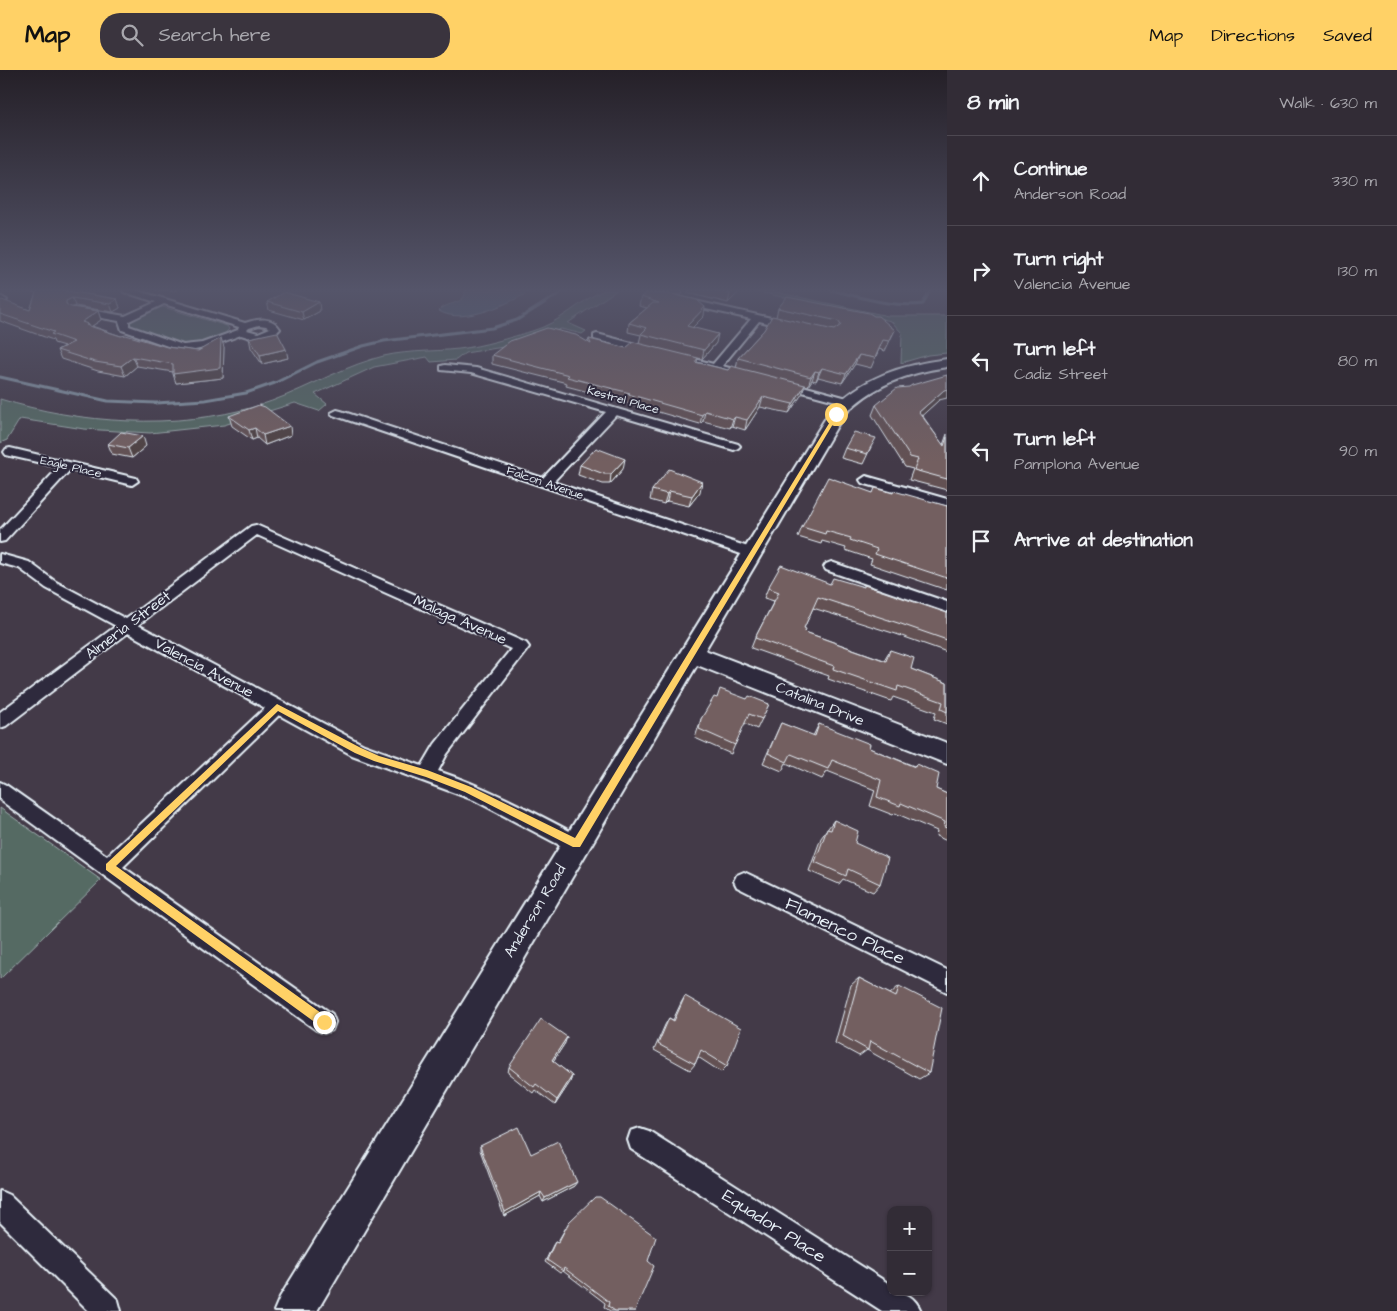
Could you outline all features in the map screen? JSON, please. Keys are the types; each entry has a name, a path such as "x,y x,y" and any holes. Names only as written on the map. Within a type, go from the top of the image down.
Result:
{"street":[{"path":"641,348 744,374"},
{"path":"716,367 732,348"},
{"name":"Anderson Road","path":"294,1311 836,414 847,401 864,388 887,377 921,367 947,363"},
{"name":"Kestrel Place","path":"445,368 472,370 734,446"},
{"path":"771,381 847,401"},
{"path":"545,483 614,412"},
{"name":"Falcon Avenue","path":"338,413 752,553"},
{"name":"Eagle Place","path":"10,452 132,481"},
{"path":"0,538 67,466"},
{"path":"866,480 947,504"},
{"name":"Almeria Street","path":"0,722 256,529"},
{"name":"Malaga Avenue","path":"256,529 521,647 441,749 427,774"},
{"name":"Valencia Avenue","path":"0,558 24,565 50,585 371,756 468,789 576,844"},
{"path":"831,567 947,607"},
{"name":"Catalina Drive","path":"692,654 947,754"},
{"path":"109,867 277,707"},
{"path":"0,790 324,1022"},
{"name":"Flamenco Place","path":"744,881 947,981"},
{"name":"Equador Place","path":"640,1140 907,1311"},
{"path":"0,1204 108,1310"}],"green space":[{"path":"468,348 498,348 465,353 456,360 431,362 427,357 374,367 315,394 327,404 319,411 295,403 224,425 150,433 84,429 20,419 7,440 0,443 0,399 63,414 95,419 161,421 194,419 226,414 272,401 358,364 383,356"},
{"path":"902,348 947,348 947,353 928,355 901,363"},
{"path":"0,808 101,880 0,979"}],"building":[{"path":"61,348 174,348 198,351 203,348 221,348 220,368 173,374 173,364 133,357 121,366 95,362 57,350"},
{"path":"255,348 286,349 260,355"},
{"path":"501,348 657,348 698,358 695,362 728,370 731,366 805,385 793,404 763,397 747,420 735,417 733,419 705,411 702,415 628,394 630,393 567,377 569,375 492,355"},
{"path":"747,348 879,348 875,358 859,355 846,374 822,368 819,372 815,371 811,377 738,358"},
{"path":"947,375 947,389 919,412 944,446 947,437 947,479 914,470 918,459 910,457 876,405 897,388 909,387"},
{"path":"259,405 265,407 290,426 263,435 255,428 249,430 229,416"},
{"path":"121,432 143,436 128,448 108,444"},
{"path":"854,432 876,438 867,454 845,448"},
{"path":"596,448 625,459 611,474 604,474 580,465"},
{"path":"669,469 702,482 692,496 669,491 667,494 652,490"},
{"path":"828,477 873,493 875,488 893,493 894,491 947,506 947,578 875,554 877,549 850,540 851,538 826,531 825,534 802,527"},
{"path":"781,565 830,584 833,578 864,587 864,585 947,613 947,640 818,597 804,628 806,629 805,632 886,661 890,650 914,658 911,669 947,683 947,712 941,709 943,702 898,686 897,691 833,669 834,666 755,638 779,592 768,588"},
{"path":"720,689 747,699 749,696 769,704 762,719 749,714 735,745 699,729 701,719 714,697 717,698"},
{"path":"781,723 815,736 819,724 870,744 869,748 915,767 916,764 939,774 936,789 947,794 947,828 944,827 945,822 901,803 900,806 877,797 881,780 832,760 828,769 791,754 787,762 768,753"},
{"path":"834,820 858,831 855,843 888,858 880,884 848,869 846,876 815,862 827,829 831,830"},
{"path":"859,978 896,997 899,986 942,1008 929,1073 870,1041 868,1050 843,1036"},
{"path":"685,996 741,1028 727,1066 701,1050 695,1064 658,1044 669,1018 674,1021"},
{"path":"541,1019 567,1037 552,1060 572,1076 557,1100 536,1084 534,1087 509,1067"},
{"path":"519,1127 531,1154 558,1141 577,1182 545,1198 541,1192 505,1212 480,1146"},
{"path":"595,1197 600,1197 656,1237 648,1261 654,1266 635,1311 615,1311 608,1306 609,1302 564,1268 563,1271 547,1260 555,1242 558,1243 569,1222"}],"waterway":[{"path":"0,377 108,401 156,403 205,400 246,393 275,383 317,362 357,348"}],"route":[{"path":"324,1022 109,867 277,707 377,759 468,789 576,844 836,414"}]}
